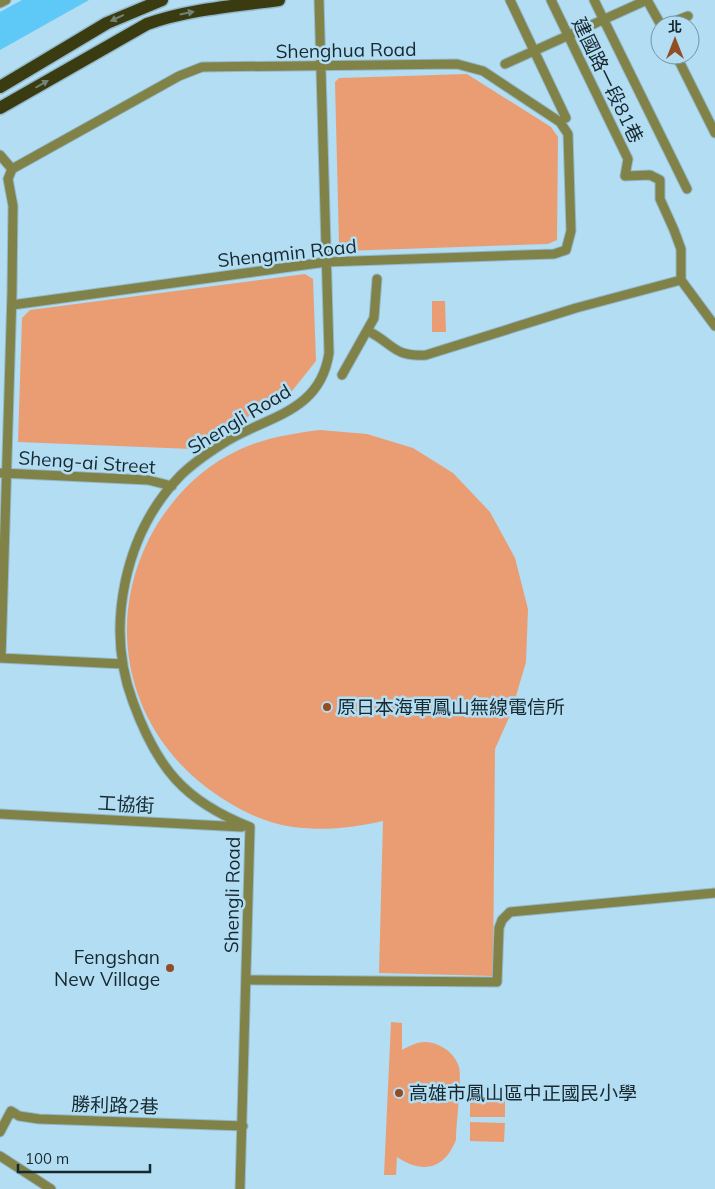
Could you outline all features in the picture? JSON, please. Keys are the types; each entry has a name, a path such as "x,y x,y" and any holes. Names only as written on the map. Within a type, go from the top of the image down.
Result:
{"main road":[{"path":"0,87 107,23 162,0"},
{"path":"0,108 147,24 170,16 199,10 279,0"}],"street":[{"path":"0,3 6,0"},
{"name":"Shengli Road","path":"240,1189 250,827 218,814 171,777 142,728 130,695 123,664 121,617 127,573 147,523 180,476 224,442 293,408 321,382 326,371 328,353 319,0"},
{"path":"510,0 566,118"},
{"name":"建國路一段81巷","path":"551,0 628,159 626,176 650,175 660,180 660,199 681,249 681,280"},
{"path":"594,0 687,189"},
{"path":"505,64 569,37 603,19 647,0 657,15"},
{"name":"Shenghua Road","path":"12,169 192,70 202,67 467,65 483,71 560,122 568,134 571,232 566,250"},
{"path":"681,65 715,133"},
{"path":"0,155 12,169 8,179 13,206 12,305 4,382 0,658 123,664"},
{"name":"Shengmin Road","path":"12,305 326,262 554,254 566,250"},
{"path":"342,375 374,318 377,279"},
{"path":"368,331 383,338 396,351 404,355 426,355 576,308 681,280 715,326"},
{"name":"Sheng-ai Street","path":"3,473 148,480 172,486"},
{"name":"工協街","path":"0,814 250,827"},
{"path":"246,980 497,982 499,928 502,920 510,912 715,893"},
{"name":"勝利路2巷","path":"0,1132 11,1111 20,1116 39,1119 242,1126"},
{"path":"2,1161 52,1189"}],"shaded area":[{"path":"467,74 551,127 558,137 557,240 548,244 344,251 339,244 335,82 339,78"},
{"path":"305,274 313,279 316,361 292,391 192,449 18,442 22,318 30,310"},
{"path":"432,301 445,301 446,332 432,332"},
{"name":"原日本海軍鳳山無線電信所","path":"320,430 367,434 413,448 453,473 490,512 515,558 528,609 526,662 511,713 495,749 493,976 379,973 383,821 338,828 305,828 274,823 237,807 220,797 190,773 165,746 146,715 134,682 128,646 128,611 135,574 149,539 164,514 193,480 217,462 240,449 273,438"},
{"path":"391,1022 402,1023 402,1050 415,1044 433,1043 451,1054 456,1060 460,1073 456,1140 451,1150 439,1163 431,1166 415,1166 397,1157 396,1175 384,1175"},
{"path":"470,1098 505,1099 505,1117 470,1117"},
{"path":"470,1122 505,1123 504,1142 470,1141"}],"water":[{"path":"22,0 89,0 0,50 0,12"}],"place":[{"name":"原日本海軍鳳山無線電信所","path":"327,707"},
{"name":"Fengshan New Village","path":"170,968"},
{"name":"高雄市鳳山區中正國民小學","path":"399,1093"}]}
